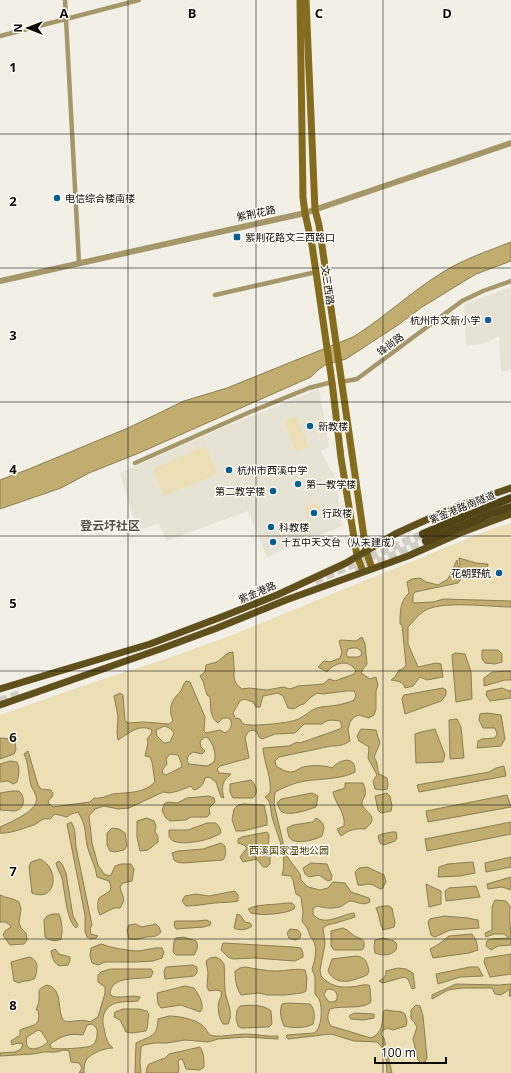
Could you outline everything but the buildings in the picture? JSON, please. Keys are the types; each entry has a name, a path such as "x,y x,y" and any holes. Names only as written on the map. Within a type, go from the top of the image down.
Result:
{"highway":[{"name":"紫金港路南隧道","path":"425,538 472,513 511,502"}],"main road":[{"name":"文三西路","path":"300,0 303,198 312,245 357,556 363,571"},
{"name":"文三西路","path":"306,0 316,210 366,551 372,568"},
{"name":"紫金港路","path":"0,689 150,644 277,595 346,563 395,534 461,505 511,488"},
{"name":"紫金港路","path":"0,705 170,646 286,600 408,556 460,533 511,514"}],"street":[{"path":"65,0 79,263"},
{"path":"0,36 139,0"},
{"name":"紫荆花路","path":"0,281 305,213 511,143"},
{"path":"215,295 316,272"},
{"name":"锋尚路","path":"341,382 357,379 462,301 511,280"},
{"path":"135,463 250,412 309,388 332,382"}],"shaded area":[{"path":"511,242 511,261 476,274 422,307 398,325 346,359 325,365 311,377 139,453 89,473 61,488 0,509 0,480 128,428 184,401 227,388 353,337 420,287 451,267"},
{"name":"杭州市文新小学","path":"511,287 511,369 501,372 499,336 482,344 466,346 464,304"},
{"name":"杭州市西溪中学","path":"319,389 329,447 321,451 329,468 335,474 342,526 267,557 248,511 166,541 159,524 137,530 120,473 227,426"},
{"path":"459,558 476,563 488,564 487,571 471,570 464,575 458,583 415,592 413,595 413,603 433,602 444,599 511,601 511,607 453,605 432,608 424,611 408,627 408,644 418,667 436,663 441,664 443,677 427,680 420,677 413,686 405,688 398,681 391,680 395,677 399,670 403,669 406,665 402,625 400,624 400,611 402,603 409,593 407,582 412,579 420,578 426,582 438,585 448,579 457,560 458,567 460,567"},
{"path":"362,637 365,644 367,664 361,673 370,679 376,677 378,685 374,715 369,718 359,715 354,717 350,722 348,729 350,741 346,743 279,757 275,761 276,766 285,771 291,772 310,766 332,768 339,762 347,760 353,763 355,772 344,776 305,781 289,785 275,792 274,804 286,855 300,874 301,880 308,887 320,890 328,888 333,882 345,883 351,892 369,898 370,902 365,904 351,901 336,908 317,906 313,909 313,914 322,920 333,919 354,913 355,917 327,925 323,928 325,944 320,970 321,976 327,982 334,985 353,987 369,985 370,988 371,1002 363,1006 330,1009 328,1018 331,1026 371,1038 380,1031 383,1012 385,1010 402,1012 405,1014 407,1021 406,1026 393,1030 387,1028 382,1031 381,1035 384,1038 392,1073 387,1073 384,1051 377,1042 354,1041 331,1034 288,1039 286,1037 287,1035 314,1033 317,1031 321,1018 321,1007 319,999 315,994 315,977 312,969 316,951 315,943 302,921 303,912 301,897 296,894 293,880 291,876 282,875 284,860 283,853 272,817 270,803 265,797 270,793 270,787 263,748 289,746 297,742 300,743 340,729 342,726 340,721 330,720 322,724 304,724 295,733 275,734 262,739 259,737 257,732 253,730 249,731 245,737 249,758 220,766 217,769 219,773 231,774 223,784 224,798 221,797 216,782 209,777 205,778 201,786 194,790 191,786 170,793 163,792 129,808 118,809 104,806 95,809 89,816 92,843 98,865 104,874 109,876 111,875 115,866 121,864 131,864 134,869 132,881 123,883 120,887 124,900 120,908 114,908 100,915 98,911 99,898 110,891 111,886 109,881 97,877 95,866 88,849 85,827 78,812 67,817 55,814 50,819 44,819 34,825 11,832 0,833 0,827 31,810 36,802 36,797 31,785 24,754 28,751 38,785 41,789 51,790 53,794 48,803 53,807 90,802 94,798 101,798 113,794 140,791 155,782 152,762 150,757 145,756 148,743 147,739 152,730 143,728 134,730 118,740 118,716 114,696 120,693 123,695 125,721 128,723 144,722 169,724 173,721 171,705 174,698 181,691 186,681 190,682 205,717 204,731 206,733 220,730 225,733 231,728 231,720 228,718 223,718 218,723 213,718 210,697 207,695 200,676 205,672 206,665 217,662 228,653 233,652 234,678 236,683 242,689 249,688 267,690 283,687 290,689 298,686 323,684 329,679 335,681 354,674 356,671 350,664 346,663 337,664 327,672 318,667 324,661 330,662 340,658 342,652 339,641 356,641","holes":["357,648 361,651 362,655 358,657 348,657 346,654 348,649","354,691 356,695 354,700 350,702 317,708 299,719 286,722 247,725 242,723 240,719 235,718 233,713 240,701 244,699 253,702 256,707 260,707 263,696 278,693 283,696 288,708 294,709 304,704 317,693 323,694","164,726 170,728 174,733 170,742 164,743 157,736 156,730","207,737 213,745 215,752 214,762 207,766 189,764 187,761 188,756 193,752 202,754 205,751 201,747 200,742 203,738","170,754 178,755 182,767 166,775 162,773 167,764 166,759","326,990 334,990 337,994 337,1000 329,1002 324,995"]},
{"path":"482,650 498,650 502,654 502,662 495,664 485,663 482,659"},
{"path":"455,653 465,654 471,672 472,699 456,702 452,655"},
{"path":"511,671 511,680 505,680 484,686 484,678 492,672"},
{"path":"443,688 446,690 446,695 441,701 405,714 402,699 404,695"},
{"path":"502,688 509,691 511,690 511,698 490,701 486,695 487,691"},
{"path":"487,713 501,715 505,739 501,746 477,748 478,741 482,739 495,738 497,734 495,728 483,728 479,720 480,714"},
{"path":"457,719 461,727 464,758 450,759 449,720"},
{"path":"361,729 376,730 380,743 374,757 379,774 387,778 387,789 375,789 373,781 377,775 368,758 369,747 359,741 357,736"},
{"path":"435,729 445,755 443,762 416,763 415,734"},
{"path":"0,738 11,739 15,742 16,749 14,754 0,759"},
{"path":"10,761 17,762 19,767 17,782 13,784 8,781 0,782 0,764"},
{"path":"504,766 506,776 419,792 417,785 489,772"},
{"path":"251,780 256,789 255,796 253,798 233,798 230,792 230,784"},
{"path":"345,783 363,783 365,788 365,796 362,801 363,805 372,817 372,820 365,829 352,830 341,836 337,829 344,826 344,821 333,792 345,788"},
{"path":"19,791 23,797 22,806 18,810 14,811 0,810 0,793"},
{"path":"312,793 318,796 316,807 304,811 285,813 281,811 277,803 281,799"},
{"path":"387,793 390,796 392,806 391,811 381,813 378,810 375,796"},
{"path":"507,795 511,807 428,822 426,811"},
{"path":"209,796 214,798 215,802 209,808 210,814 207,817 191,817 186,820 170,821 166,818 162,811 164,804 168,802 177,803 187,798"},
{"path":"238,805 264,805 267,825 243,831 236,831 232,820 234,809"},
{"path":"147,818 154,821 158,842 148,850 140,851 137,837 137,821"},
{"path":"316,818 324,826 322,836 302,842 292,840 290,838 287,828 293,825 313,822"},
{"path":"71,822 75,830 76,847 92,925 90,929 91,934 98,936 91,939 87,937 85,931 85,915 67,824"},
{"path":"511,822 511,834 427,851 425,839"},
{"path":"207,823 216,823 220,828 221,833 211,838 190,843 173,841 169,836 169,830 188,830"},
{"path":"112,828 119,829 125,833 127,846 124,850 115,852 110,851 107,845 107,833"},
{"path":"267,832 269,835 268,849 270,854 270,864 267,867 263,867 257,859 243,862 240,857 247,848 238,843 238,839"},
{"path":"396,832 397,838 395,841 384,845 380,843 378,836"},
{"path":"221,843 225,846 226,852 223,860 183,863 174,860 172,853 178,851 203,849"},
{"path":"511,857 511,867 486,872 485,863"},
{"path":"40,859 46,863 51,870 53,883 51,889 47,893 40,895 32,893 29,867 31,862"},
{"path":"59,861 66,873 73,916 78,925 76,928 70,919 66,905 62,878 56,863"},
{"path":"473,862 475,873 460,876 438,877 439,867 448,864"},
{"path":"311,863 327,864 332,876 331,880 328,881 319,875 309,877 305,874 303,868"},
{"path":"367,867 384,875 386,882 382,889 371,884 358,885 355,872 359,868"},
{"path":"511,877 511,890 502,887 488,889 487,884"},
{"path":"426,884 441,891 441,904 429,907"},
{"path":"476,886 480,897 446,901 445,891 449,888"},
{"path":"235,891 238,895 238,901 235,902 186,906 182,901 185,896 196,894 209,896"},
{"path":"0,895 19,902 21,909 19,922 21,928 26,933 27,940 24,944 10,945 3,935 5,931 11,927 5,922 0,922"},
{"path":"495,900 506,901 510,906 511,945 498,946 491,950 486,946 487,941 491,939 509,938 504,934 494,934 486,937 485,933 492,930 492,907"},
{"path":"292,903 295,906 294,909 279,913 255,914 251,913 248,909 261,905"},
{"path":"389,906 392,908 395,923 394,927 383,930 376,908"},
{"path":"59,914 61,923 61,939 57,941 45,937 44,920 47,916"},
{"path":"237,914 240,915 245,922 250,923 252,926 243,930 234,928"},
{"path":"444,916 478,920 479,928 450,930 435,937 431,935 428,922 430,919"},
{"path":"206,920 211,922 210,925 204,927 176,929 174,925 175,921"},
{"path":"135,924 142,927 156,924 161,932 154,936 129,939 127,930 129,925"},
{"path":"343,928 363,940 364,947 362,950 334,950 331,946 331,931"},
{"path":"290,929 298,930 301,934 300,938 295,940 289,938 287,933"},
{"path":"472,934 476,940 478,950 469,953 433,958 430,949 449,936"},
{"path":"184,937 196,941 197,948 194,955 176,955 173,952 174,941 176,938"},
{"path":"383,938 394,941 397,944 396,950 386,955 375,953 375,940"},
{"path":"223,943 301,948 303,957 295,961 254,958 233,959 228,957 221,950"},
{"path":"101,944 118,949 136,951 162,948 164,952 162,958 153,961 105,962 98,965 92,963 90,956 91,948"},
{"path":"55,949 59,954 70,957 68,965 59,966 55,963 51,951"},
{"path":"511,954 511,974 490,977 484,962 485,958"},
{"path":"356,956 362,957 366,962 369,971 367,975 351,981 340,981 331,976 328,971 332,959"},
{"path":"29,957 35,960 37,966 35,978 19,983 14,981 11,962"},
{"path":"216,957 224,964 225,993 230,1014 228,1024 223,1024 220,1019 218,1004 221,991 209,991 207,987 208,973 206,961 210,958"},
{"path":"193,965 197,967 197,973 194,976 165,979 164,971 166,967"},
{"path":"246,967 272,971 298,969 305,970 307,978 306,991 286,995 267,995 259,993 241,995 236,983 235,971"},
{"path":"470,967 478,967 483,976 460,977 438,984 436,974"},
{"path":"398,968 406,969 413,973 415,988 412,989 408,979 404,977 383,983 379,981 386,975 386,971"},
{"path":"110,969 151,969 153,972 151,977 119,981 114,984 110,995 121,997 140,997 138,1001 117,1003 106,1010 103,1023 109,1044 113,1048 98,1051 91,1055 86,1060 84,1073 79,1073 82,1068 79,1063 71,1062 69,1051 64,1050 56,1052 0,1056 0,1053 15,1052 21,1049 23,1044 18,1043 12,1045 11,1041 20,1035 20,1030 33,1026 37,1022 39,1015 38,1010 36,1010 39,1001 39,991 47,985 56,991 60,1012 64,1021 84,1020 90,1022 98,1017 105,993 105,987 98,982 98,975 101,972","holes":["92,1024 96,1028 97,1038 91,1046 58,1049 51,1048 50,1044 62,1037 73,1034 83,1035 87,1025","38,1030 41,1031 48,1042 40,1047 33,1049 30,1048 27,1046 27,1037"]},
{"path":"456,984 511,984 511,996 509,996 510,989 501,995 495,994 492,988 462,988 448,990 432,999 432,995"},
{"path":"185,986 194,988 199,995 202,1006 200,1012 181,1005 161,1008 158,1004 157,993"},
{"path":"282,1004 310,1004 313,1008 314,1014 313,1024 298,1028 284,1026 281,1018 281,1010"},
{"path":"248,1005 268,1009 271,1011 272,1024 269,1027 241,1028 238,1026 236,1018 237,1010 240,1006"},
{"path":"416,1005 420,1006 423,1016 427,1058 425,1062 421,1063 418,1060 413,1039 417,1027 411,1019 411,1010"},
{"path":"123,1009 139,1009 147,1011 149,1015 146,1031 132,1033 126,1032 120,1020 114,1017 115,1012"},
{"path":"354,1013 374,1014 374,1018 363,1020 351,1019 349,1016"},
{"path":"169,1016 182,1017 196,1021 214,1036 249,1034 278,1036 278,1039 246,1037 218,1039 208,1042 185,1040 144,1045 141,1047 141,1073 135,1073 136,1043 155,1033 158,1019"},
{"path":"200,1047 204,1059 204,1067 200,1070 186,1069 183,1060 181,1059 178,1061 178,1073 146,1073 149,1064 165,1058 169,1054"}],"green space":[{"path":"296,416 309,447 296,452 284,421"},
{"path":"206,446 217,474 164,496 153,469"},
{"path":"318,502 321,509 318,511 319,513 309,517 305,508"},
{"name":"西溪国家湿地公园","path":"511,523 511,1073 0,1073 0,715 169,658 232,635 491,529"}],"tunnel":[{"path":"315,581 423,534"},
{"path":"356,572 426,541"},
{"path":"0,701 20,694"}],"place":[{"name":"电信综合楼南楼","path":"57,198"},
{"name":"紫荆花路文三西路口","path":"237,237"},
{"name":"杭州市文新小学","path":"488,320"},
{"name":"新教楼","path":"310,426"},
{"name":"杭州市西溪中学","path":"229,470"},
{"name":"第一教学楼","path":"298,484"},
{"name":"第二教学楼","path":"273,491"},
{"name":"行政楼","path":"314,513"},
{"name":"科教楼","path":"271,527"},
{"name":"十五中天文台（从未建成）","path":"273,542"},
{"name":"花朝野航","path":"499,573"}],"district":[{"name":"登云圩社区","path":"110,525"}]}
